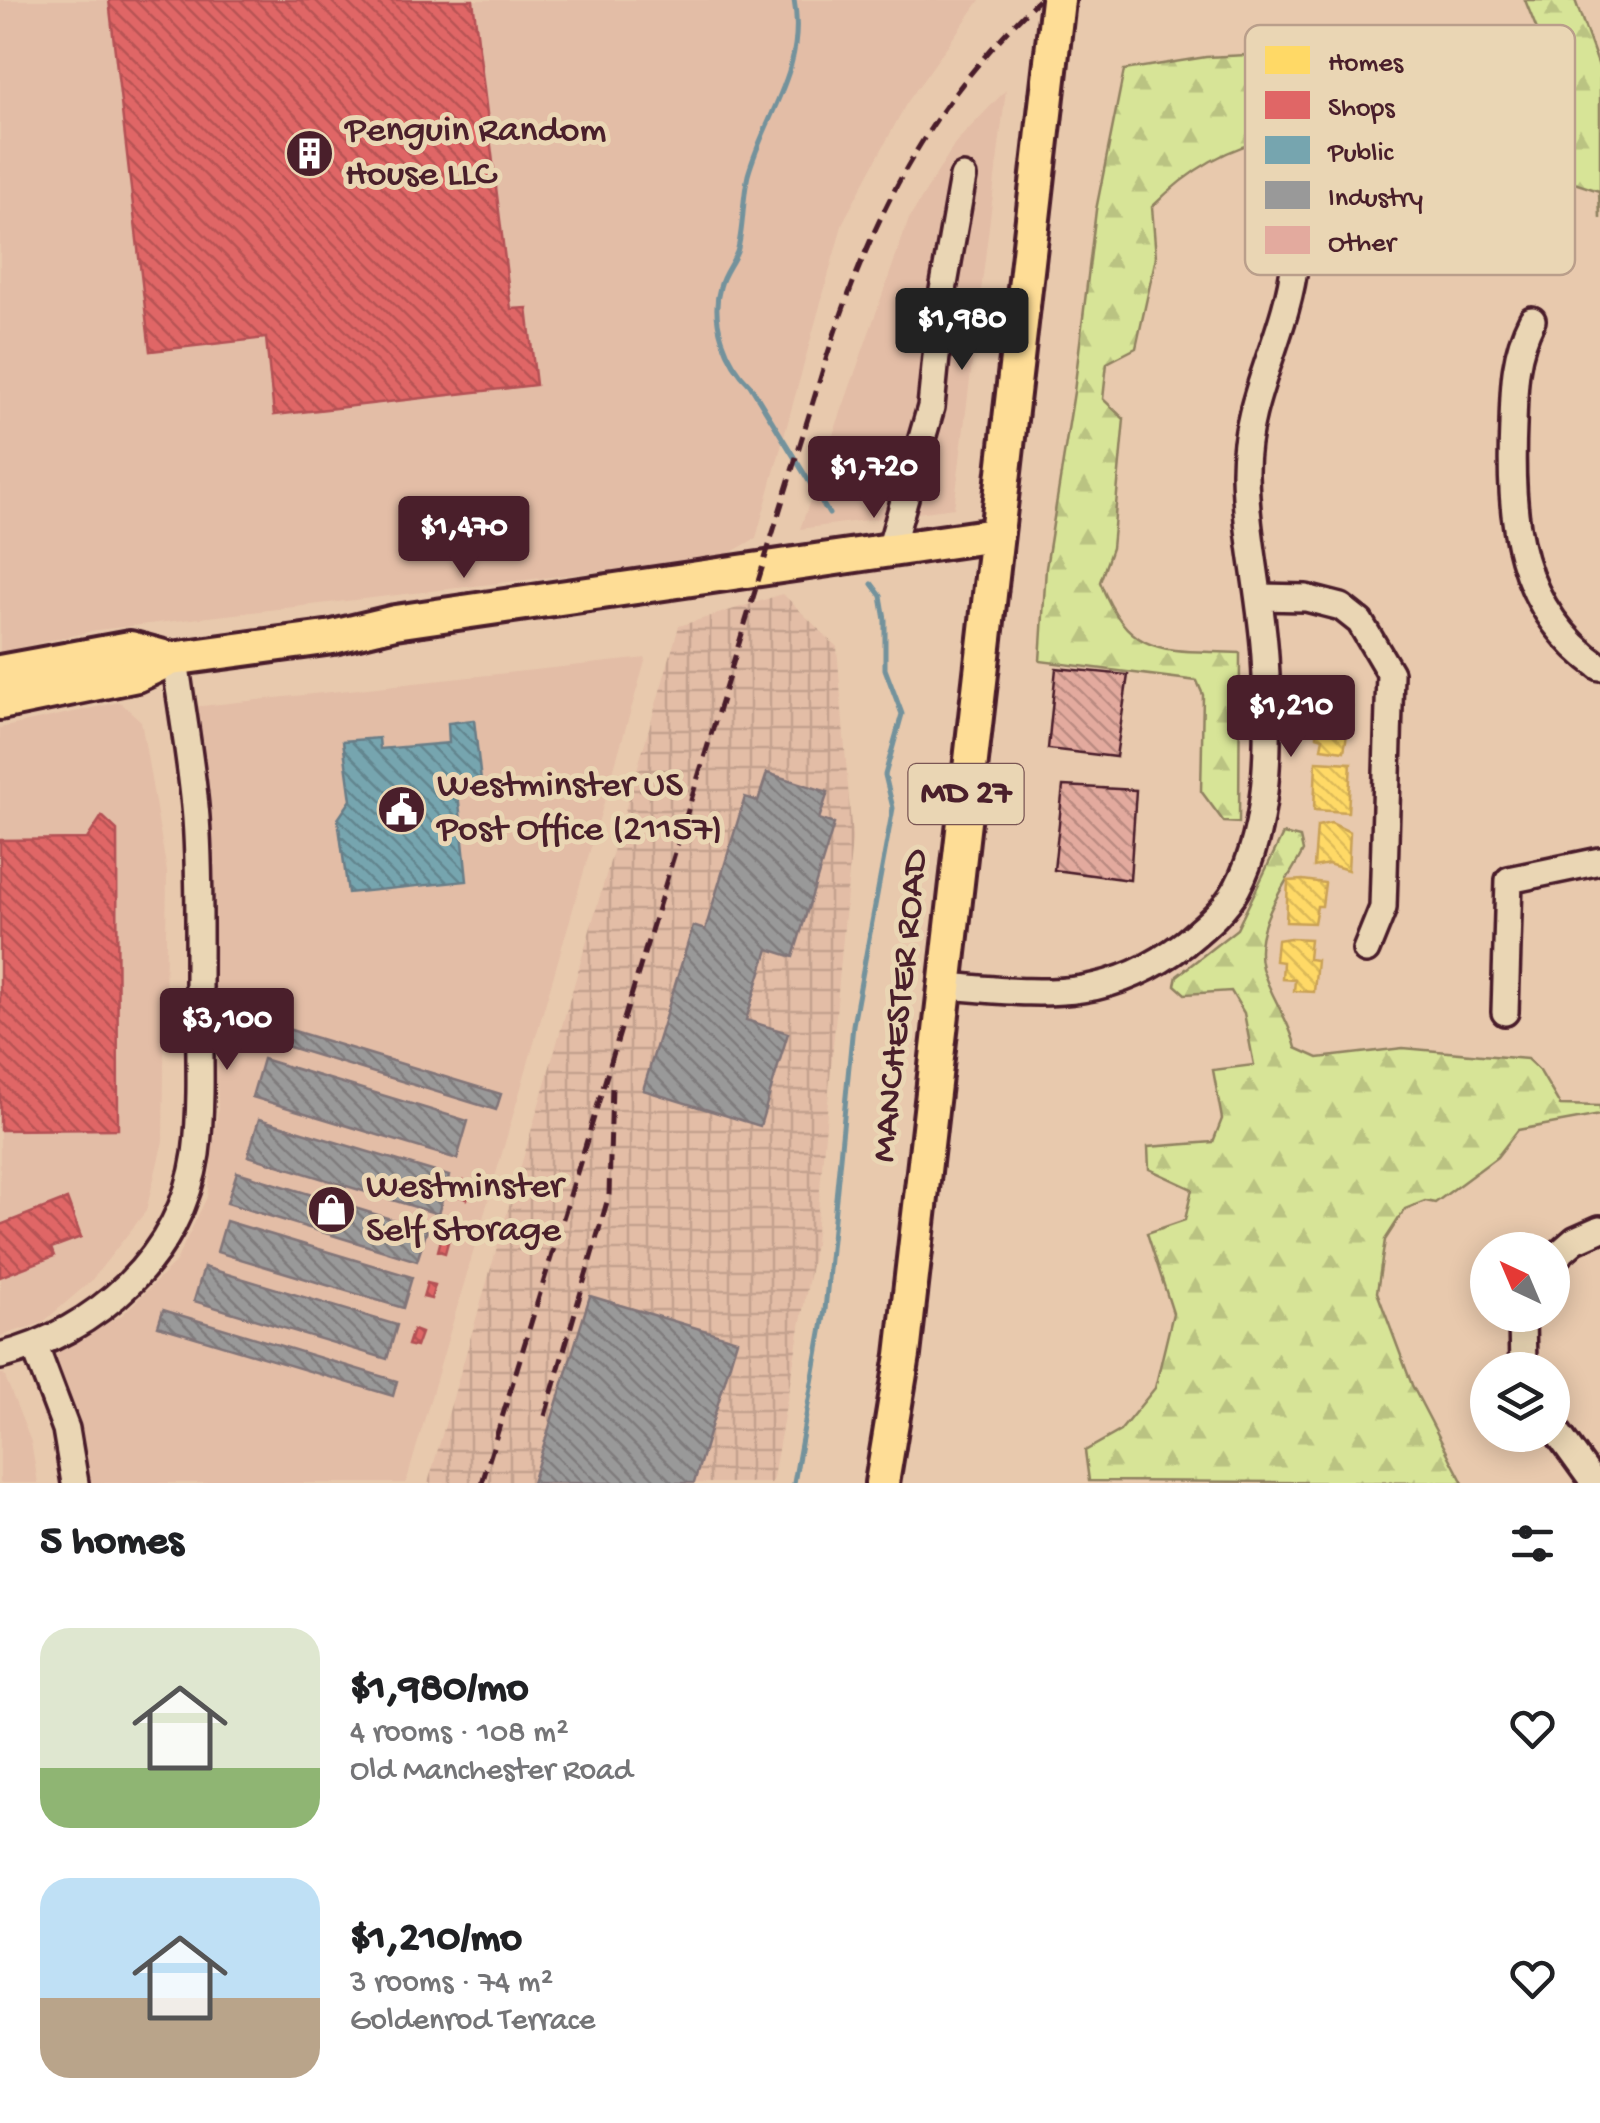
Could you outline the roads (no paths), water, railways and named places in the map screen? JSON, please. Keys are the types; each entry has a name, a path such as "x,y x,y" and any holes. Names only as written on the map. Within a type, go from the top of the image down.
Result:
{"main road":[{"name":"MANCHESTER ROAD","path":"882,1483 903,1355 994,535 1058,6"},
{"path":"0,703 137,675 173,659 333,637 395,622 994,535"},
{"path":"0,672 130,648 173,659"}],"street":[{"path":"890,550 931,407 942,296 963,176"},
{"path":"945,986 1045,992 1124,980 1177,949 1218,914 1244,874 1262,790 1265,658 1248,524 1245,448 1260,383 1287,312 1293,275"},
{"path":"1532,320 1516,362 1511,484 1517,544 1525,573 1549,617 1600,667"},
{"path":"1260,597 1306,598 1341,607 1360,622 1377,644 1390,674 1383,908 1366,950"},
{"path":"0,1356 35,1347 85,1321 134,1279 159,1248 180,1207 195,1157 199,1104 196,834 173,659"},
{"path":"1505,1012 1509,880 1600,861"},
{"path":"1570,1244 1600,1228"},
{"path":"35,1347 66,1429 76,1483"},
{"path":"1570,1450 1594,1483"}],"waterway":[{"path":"794,0 795,47 790,69 748,175 737,252 721,282 717,313 727,353 829,514"},
{"path":"794,1483 825,1310 853,1025 893,808 885,775 902,714 885,669 885,620 881,596 872,584"}],"railway":[{"path":"482,1483 845,303 886,208 935,122 999,40 1038,0"},
{"path":"545,1416 609,1195 612,1085"}],"place":[{"name":"Penguin Random House LLC","path":"310,154"},
{"name":"Westminster US Post Office (21157)","path":"402,809"},
{"name":"Westminster Self Storage","path":"331,1210"}]}
